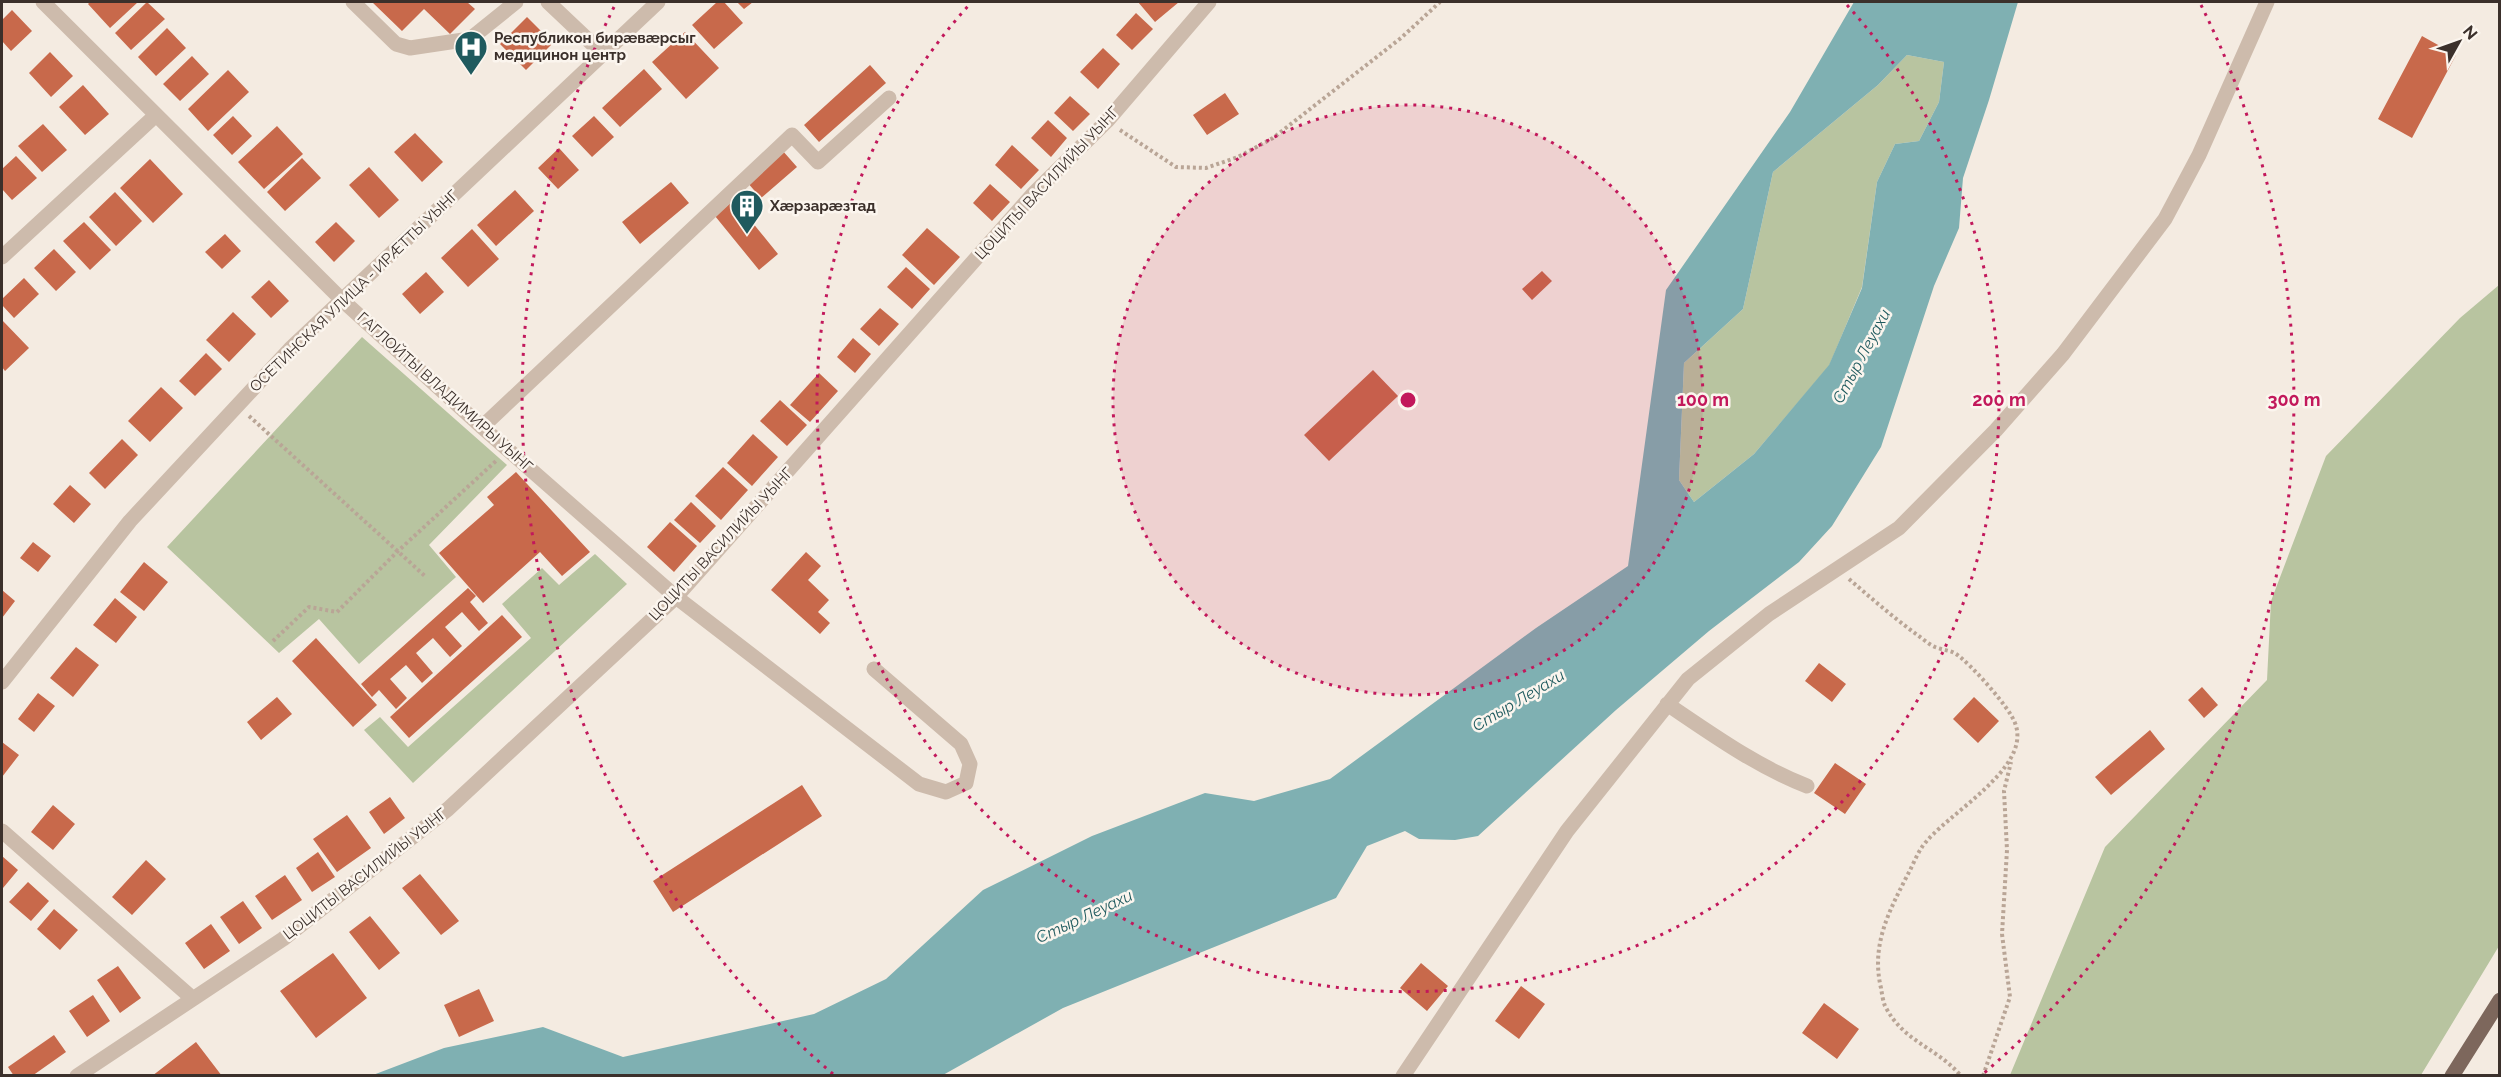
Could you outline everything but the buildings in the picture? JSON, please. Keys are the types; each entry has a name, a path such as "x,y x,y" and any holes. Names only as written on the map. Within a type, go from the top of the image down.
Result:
{"main road":[{"path":"2452,1076 2499,1000"}],"street":[{"name":"ГАГЛОЙТЫ ВЛАДИМИРЫ УЫНГ","path":"43,2 342,300 482,427 676,597 919,784 946,792 966,783 970,764 961,744 874,669"},
{"path":"353,2 396,44 410,48 470,39 509,4"},
{"path":"548,2 603,54"},
{"name":"ОСЕТИНСКАЯ УЛИЦА - ИРÆТТЫ УЫНГ","path":"2,682 130,521 290,349 658,2"},
{"name":"ЦОЦИТЫ ВАСИЛИЙЫ УЫНГ","path":"77,1076 283,939 448,809 676,597 1034,193 1107,121 1209,2"},
{"path":"1403,1076 1567,831 1688,679 1769,614 1899,528 1996,430 2063,354 2165,219 2199,155 2267,2"},
{"path":"482,427 792,135 818,162 889,99"},
{"path":"2,257 156,115"},
{"path":"1668,704 1721,741 1773,773 1807,786"},
{"path":"2,831 192,998"}],"path":[{"path":"1107,121 1176,167 1206,168 1238,157 1281,131 1401,38 1440,2"},
{"path":"237,406 426,577"},
{"path":"273,641 309,607 337,612 398,551 508,449"},
{"path":"1837,569 1896,620 1933,646 1956,654 2006,705 2016,724 2018,740 2004,791 2007,850 2002,934 2010,997 1983,1076"},
{"path":"1961,1076 1953,1066 1936,1053 1919,1045 1896,1022 1885,1005 1877,956 1884,926 1922,847 1971,799 2001,774 2012,758"}],"green space":[{"path":"1907,55 1944,62 1939,102 1919,141 1895,144 1877,182 1862,287 1829,366 1754,454 1694,502 1679,480 1684,363 1743,309 1773,172 1878,85"},
{"path":"2499,285 2499,946 2421,1075 2010,1075 2105,847 2267,680 2271,601 2326,456 2460,318"},
{"path":"362,337 507,465 429,545 456,577 359,664 319,619 279,653 167,547"},
{"path":"595,554 627,584 413,783 364,730 380,717 408,747 531,638 502,604 542,568 559,585"}],"water":[{"name":"Стыр Леуахи","path":"1854,2 2018,2 1963,178 1959,228 1934,286 1881,447 1832,526 1799,562 1709,631 1616,710 1478,836 1455,840 1419,839 1405,831 1367,846 1336,898 1063,1008 943,1075 373,1075 444,1048 543,1027 623,1057 814,1014 886,979 983,890 1092,836 1205,793 1254,801 1330,779 1536,628 1628,566 1666,290 1790,112","holes":["1907,55 1944,62 1939,102 1919,141 1895,144 1877,182 1862,288 1829,365 1754,454 1694,502 1679,480 1684,363 1743,309 1773,172 1878,85"]}],"place":[{"name":"Республикон бирæвæрсыг медицинон центр","path":"471,76"},
{"name":"Хæрзарæзтад","path":"747,235"}]}
